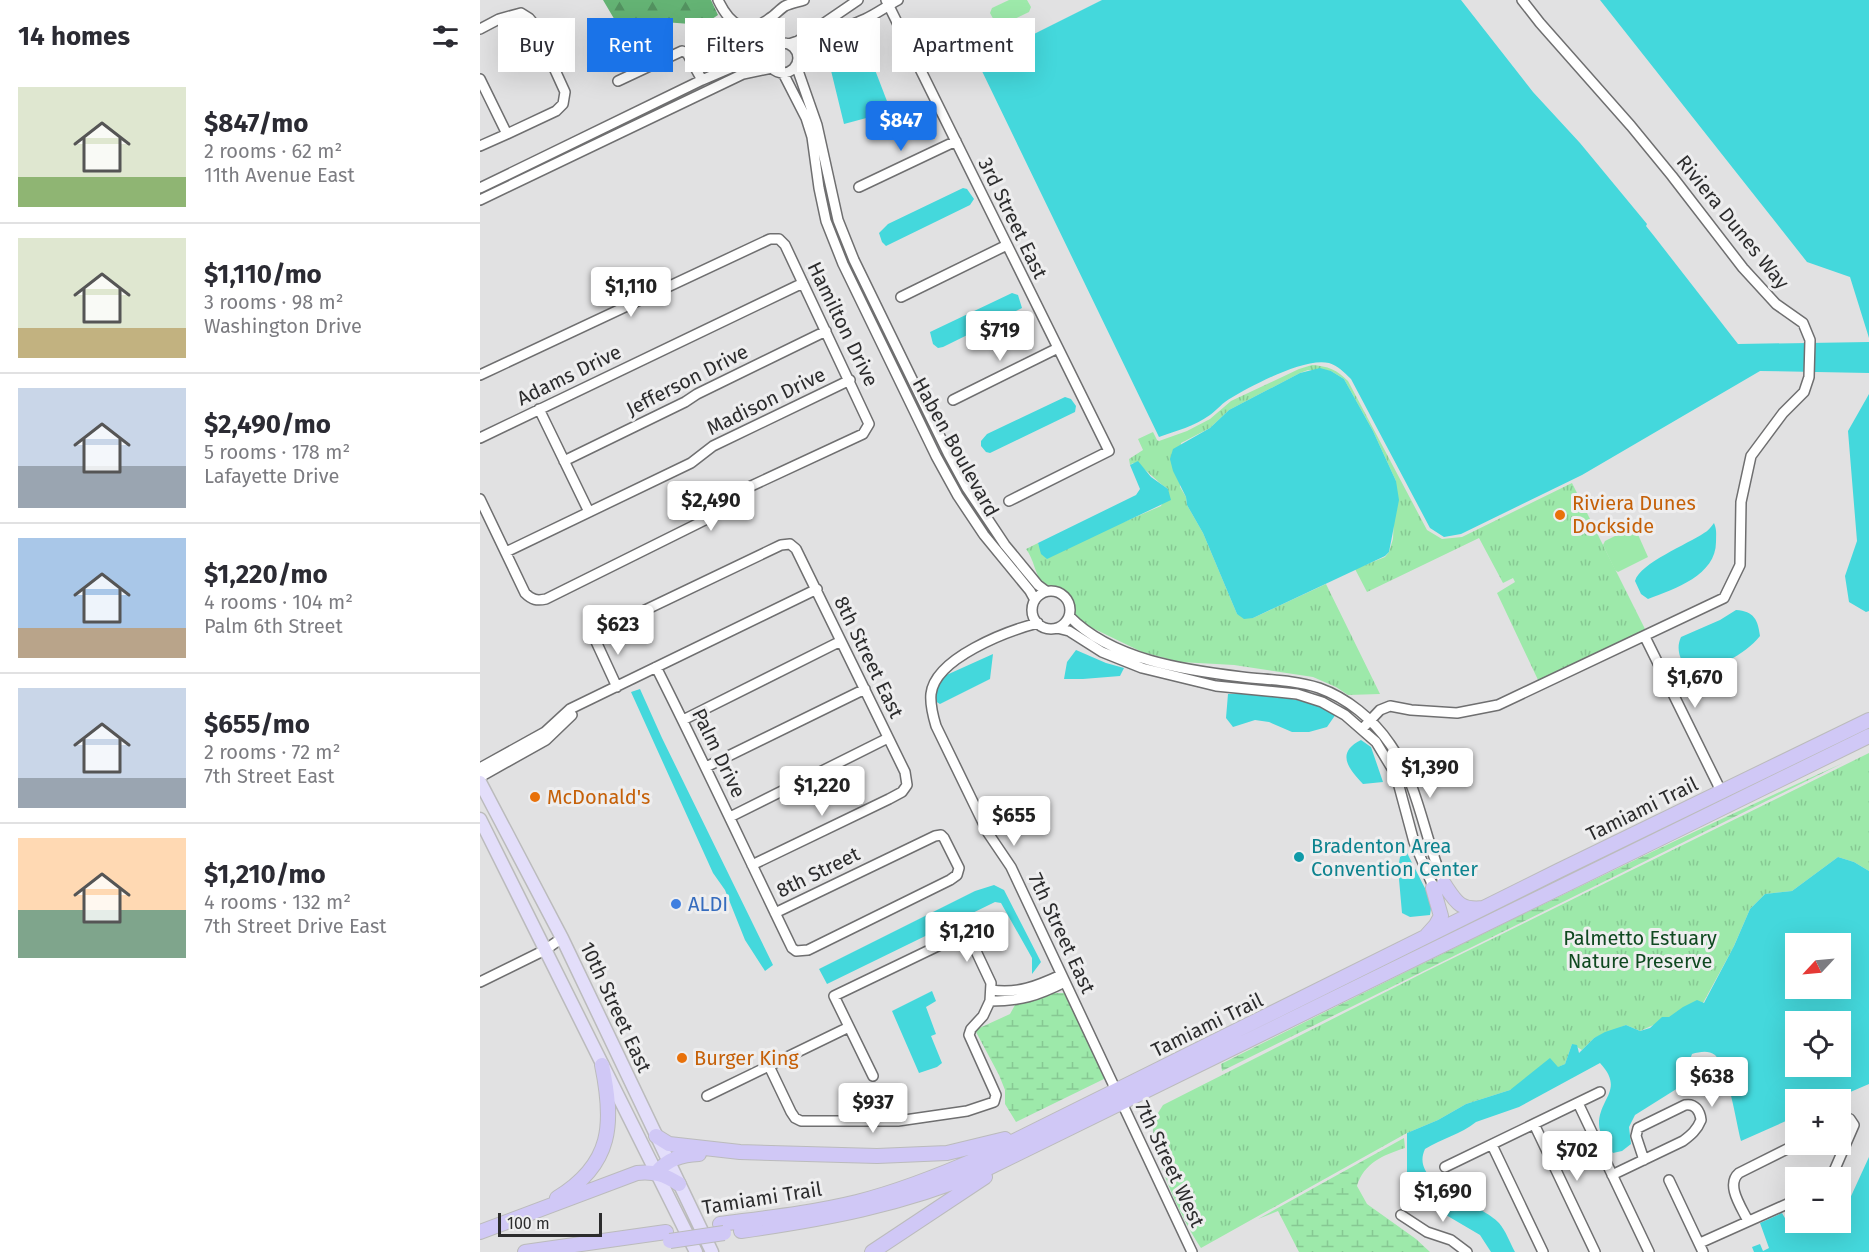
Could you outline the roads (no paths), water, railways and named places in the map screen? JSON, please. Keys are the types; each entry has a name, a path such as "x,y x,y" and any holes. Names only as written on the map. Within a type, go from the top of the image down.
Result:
{"highway":[{"name":"Tamiami Trail","path":"525,1252 831,1218 881,1206 957,1182 1018,1155 1119,1097 1421,941 1460,929 1489,907 1869,720"},
{"name":"Tamiami Trail","path":"722,1229 879,1196 961,1167 1039,1129 1119,1097 1460,929 1869,736"},
{"path":"1439,886 1465,908 1489,907"},
{"path":"1421,941 1433,930 1441,916 1439,886"},
{"path":"480,1233 548,1204 572,1189 586,1175 601,1152 609,1117 609,1099 602,1065"},
{"path":"657,1172 668,1162 681,1155 740,1152 877,1156 946,1154 1039,1129"},
{"path":"656,1136 669,1144 740,1152"},
{"path":"872,1252 1018,1155"},
{"path":"527,1213 550,1207 637,1173 657,1172 679,1184"},
{"name":"Tamiami Trail","path":"592,1252 668,1236"}],"main road":[{"name":"10th Street East","path":"480,782 562,938 712,1252"},
{"path":"480,795 506,828"},
{"name":"10th Street East","path":"480,819 696,1252"}],"street":[{"path":"718,0 729,19 744,27 754,28 785,6 804,0"},
{"path":"785,44 798,41 858,0"},
{"path":"867,18 887,3 898,0"},
{"name":"Riviera Dunes Way","path":"1371,721 1380,710 1390,706 1457,713 1498,705 1724,598 1740,565 1742,502 1751,456 1783,413 1804,392 1809,377 1810,340 1803,323 1776,304 1743,268 1631,126 1522,0"},
{"name":"3rd Street East","path":"887,3 1109,451 1009,501"},
{"path":"480,29 499,19 521,13 529,18 534,24 565,92 563,104 556,111 480,146"},
{"path":"783,73 789,72 797,60 796,51 789,44"},
{"path":"618,81 682,51 687,53 702,80"},
{"path":"480,188 721,72"},
{"path":"480,200 743,74 753,72"},
{"name":"Haben Boulevard","path":"801,72 817,125 834,204 845,239 903,362 967,488 1005,545 1038,585 1046,591"},
{"name":"Haben Boulevard","path":"783,73 800,104 809,128 826,221 835,246 892,367 936,456 962,502 984,535 1035,600"},
{"path":"480,79 507,134"},
{"path":"621,120 626,130"},
{"path":"859,187 956,141"},
{"name":"Hamilton Drive","path":"480,375 770,239 778,239 785,244 867,415 869,428 863,434 741,492 717,514 546,599 535,600 525,593 506,552"},
{"path":"901,297 1007,245"},
{"name":"Adams Drive","path":"480,438 803,283"},
{"name":"Jefferson Drive","path":"564,461 826,331"},
{"path":"953,399 1058,348"},
{"name":"Haben Boulevard","path":"892,367 903,362"},
{"name":"Madison Drive","path":"506,552 691,463 713,446 850,380"},
{"path":"539,409 589,512"},
{"path":"481,502 506,552"},
{"name":"8th Street East","path":"617,687 593,635 781,545 793,546 817,589 905,772 907,785 902,792 889,799 753,865"},
{"path":"480,768 533,739 570,709 817,589"},
{"path":"1057,628 1069,616 1069,604 1058,592 1046,591 1035,600 1032,612 1038,623 1047,628 1070,631 1102,652 1125,663 1173,677 1216,686 1306,696 1337,710 1376,742 1396,775 1414,842 1460,929"},
{"name":"7th Street East","path":"1014,629 1032,612"},
{"path":"1069,616 1081,628 1131,653 1174,666 1222,675 1290,681 1319,688 1349,704 1371,721 1389,742 1405,770 1436,864 1439,886"},
{"name":"7th Street East","path":"1038,623 1014,629 954,660 942,670 931,694 932,711 936,726 988,833 1011,867 1119,1097"},
{"path":"1645,637 1722,793"},
{"path":"683,720 841,641"},
{"name":"Palm Drive","path":"656,667 792,948 803,952 957,875"},
{"path":"1216,686 1222,675"},
{"path":"706,767 865,689"},
{"path":"480,777 546,740 592,698"},
{"path":"1362,729 1371,721"},
{"path":"730,817 888,738"},
{"name":"8th Street","path":"775,913 924,840 941,835 959,868 957,875"},
{"path":"769,1066 791,1112 801,1121 910,1119 967,1112 994,1102 996,1095 969,1035 990,1001 992,983 967,932 834,996 873,1076"},
{"path":"480,982 545,950 562,938"},
{"path":"990,1001 1036,991 1063,979"},
{"path":"991,990 1010,996"},
{"path":"707,1096 849,1027"},
{"path":"1445,1167 1600,1092"},
{"name":"7th Street West","path":"1119,1097 1192,1252"},
{"path":"1578,1103 1649,1252"},
{"path":"1612,1175 1644,1160 1683,1141 1695,1132 1701,1120 1697,1109 1692,1105 1685,1105 1638,1128 1636,1136 1644,1160"},
{"path":"1534,1124 1595,1252"},
{"path":"1492,1145 1543,1252"},
{"path":"1748,1221 1733,1188 1734,1178 1739,1173 1785,1150"},
{"path":"1669,1180 1702,1248 1748,1221 1785,1205"},
{"path":"1401,1215 1427,1232 1451,1240 1467,1252"}],"water":[{"path":"1102,0 1461,0 1533,92 1580,143 1647,224 1646,226 1738,344 1869,342 1869,373 1760,371 1582,475 1461,534 1444,537 1430,528 1351,379 1329,363 1307,364 1279,373 1228,400 1198,422 1159,437 982,72 1035,72 1035,34"},
{"path":"1600,0 1869,0 1869,338 1850,277 1807,262"},
{"path":"831,72 876,72 890,109 885,113 844,124"},
{"path":"963,188 967,189 974,199 970,205 886,246 882,242 879,233 888,224"},
{"path":"1012,293 1018,295 1022,308 943,347 938,348 933,344 930,332"},
{"path":"1320,368 1331,371 1344,379 1373,431 1396,481 1399,500 1389,552 1385,556 1253,618 1244,619 1237,614 1203,533 1187,505 1186,497 1173,471 1170,459 1173,449 1210,428 1229,410 1300,373"},
{"path":"1869,394 1869,611 1866,612 1849,602 1845,576 1857,541 1848,431"},
{"path":"1065,397 1071,399 1076,406 1075,412 990,453 981,446 981,441 987,434"},
{"path":"1138,461 1151,477 1168,489 1171,500 1047,559 1041,554 1038,543 1136,495 1140,489 1130,465"},
{"path":"1714,523 1716,542 1714,554 1702,572 1670,591 1648,599 1641,594 1635,581 1646,567 1705,532"},
{"path":"1736,610 1747,612 1754,617 1760,636 1746,650 1728,661 1709,669 1690,673 1680,656 1681,637 1720,620"},
{"path":"1076,650 1124,668 1120,676 1064,679 1067,662"},
{"path":"993,654 990,679 940,704 935,701 935,694 942,677"},
{"path":"640,689 773,965 765,971 745,940 725,890 713,873 631,692"},
{"path":"1257,693 1314,703 1336,714 1327,727 1309,732 1292,732 1269,722 1255,720 1233,727 1226,718 1228,694"},
{"path":"1361,740 1371,747 1383,782 1363,784 1349,767 1348,750"},
{"path":"1407,853 1432,902 1430,915 1410,917 1402,913 1398,868 1400,857"},
{"path":"1838,857 1854,862 1869,871 1869,1084 1851,1092 1851,1089 1785,1089 1785,1121 1741,1141 1728,1082 1720,1061 1710,1052 1692,1054 1678,1088 1635,1115 1629,1127 1631,1144 1622,1151 1613,1153 1599,1128 1600,1115 1611,1087 1607,1072 1600,1063 1519,1107 1476,1122 1425,1149 1423,1162 1427,1173 1436,1183 1499,1223 1515,1252 1491,1252 1480,1235 1429,1205 1412,1191 1407,1172 1407,1133 1438,1120 1466,1104 1510,1090 1550,1058 1558,1067 1565,1064 1572,1044 1577,1045 1579,1053 1594,1038 1605,1032 1626,1025 1640,1031 1650,1028 1662,1017 1669,1017 1697,1000 1704,1003 1734,946 1750,909 1765,894 1792,891"},
{"path":"994,885 1004,890 1041,962 1032,974 1032,958 1001,903 995,902 827,984 819,969 975,891"},
{"path":"932,991 936,1001 926,1007 936,1034 931,1036 942,1063 919,1073 892,1011"},
{"path":"1869,1157 1869,1252 1754,1252 1752,1247 1760,1244 1763,1251 1769,1248 1760,1223 1782,1213 1785,1218 1785,1233 1851,1233 1851,1196"}],"place":[{"name":"Riviera Dunes Dockside","path":"1560,515"},
{"name":"McDonald's","path":"535,797"},
{"name":"Bradenton Area Convention Center","path":"1299,857"},
{"name":"ALDI","path":"676,904"},
{"name":"Burger King","path":"682,1058"}],"park label":[{"name":"Palmetto Estuary Nature Preserve","path":"1640,950"}]}
